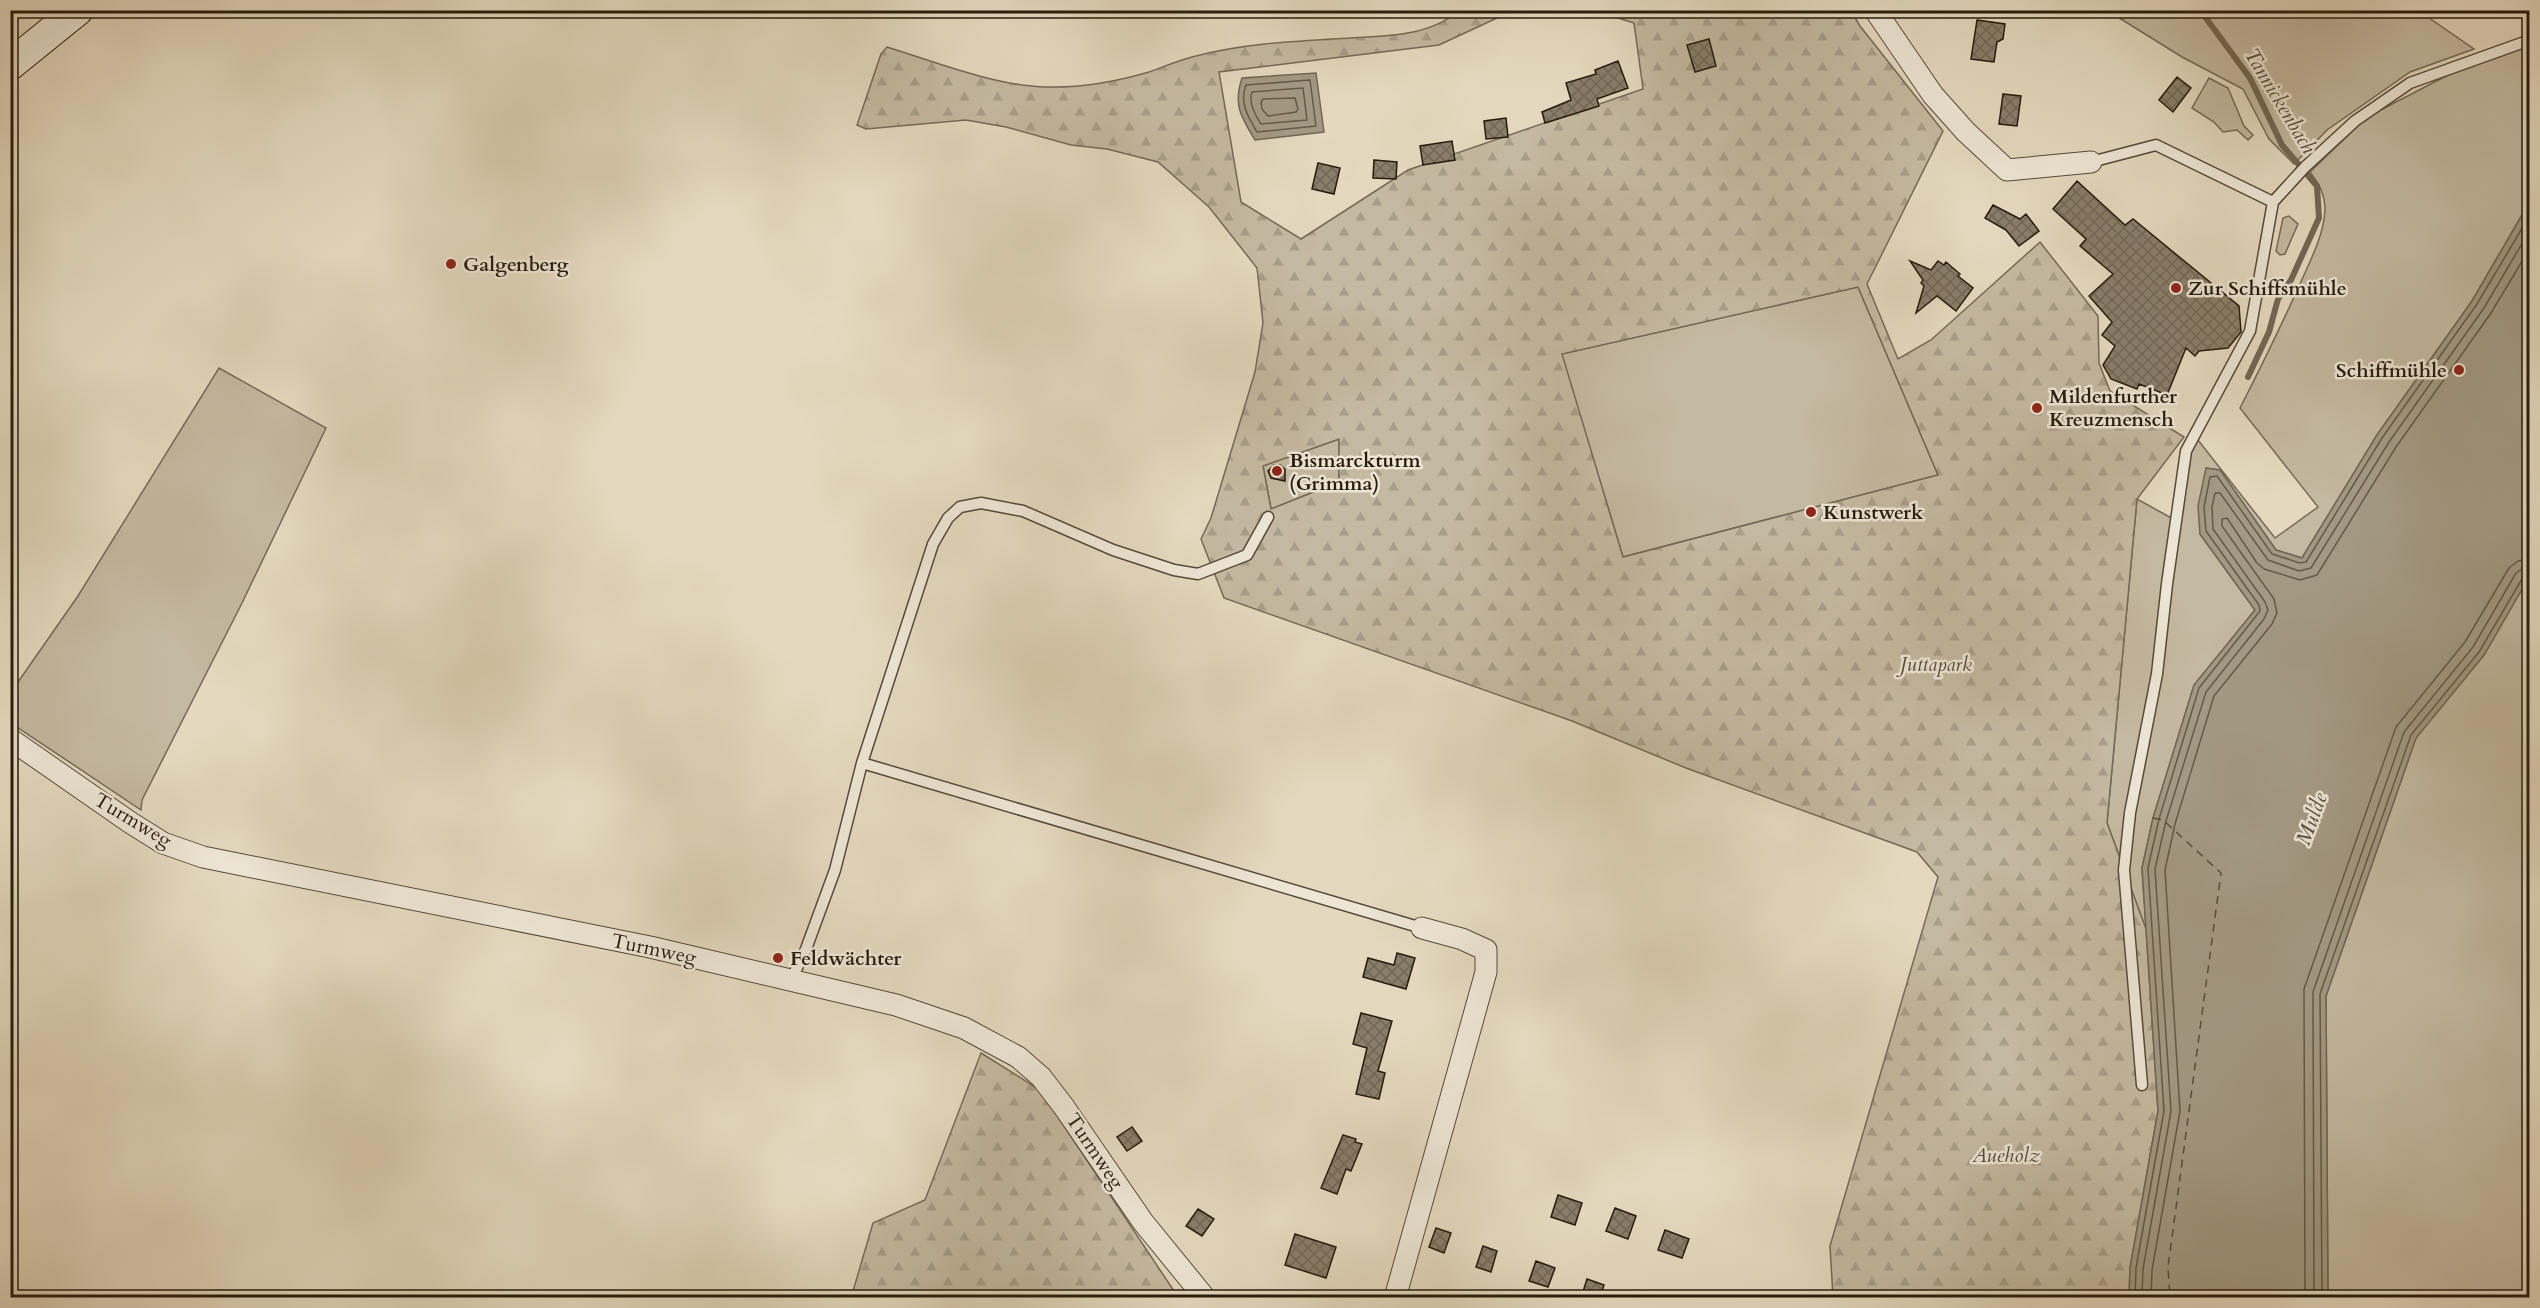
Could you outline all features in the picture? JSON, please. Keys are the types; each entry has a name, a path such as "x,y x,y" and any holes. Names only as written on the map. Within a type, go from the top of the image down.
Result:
{"street":[{"path":"10,65 78,10"},
{"path":"1875,10 1933,95 1966,132 2007,170 2091,162"},
{"name":"Turmweg","path":"10,739 131,823 164,843 203,857 650,947 896,1005 964,1028 1018,1057 1041,1077 1143,1222 1205,1298"},
{"path":"1395,1298 1486,972 1486,950 1462,939 1422,928"}],"lane":[{"path":"2142,1085 2124,870 2130,813 2157,674 2186,451 2250,331 2273,202 2296,175 2355,121 2410,83 2529,40"},
{"path":"2091,162 2156,145 2273,202"},
{"path":"791,980 806,949 835,870 862,763 933,544 948,518 960,507 981,503 1023,511 1113,550 1174,570 1198,574 1247,555 1268,517"},
{"path":"862,763 1422,928"}],"green space":[{"name":"Juttapark","path":"1458,11 1512,11 1439,45 1219,72 1241,202 1301,239 1408,170 1643,89 1634,23 1596,11 1851,11 1860,26 1943,131 1867,284 1898,359 1931,340 2040,242 2098,316 2099,363 2110,391 2184,437 2137,499 2107,823 2146,929 2158,1111 2130,1268 2129,1297 1833,1297 1830,1246 1938,877 1917,852 1686,768 1572,721 1224,598 1201,539 1211,518 1255,372 1263,323 1257,268 1209,207 1158,162 1107,149 1071,145 1006,127 966,120 866,129 857,125 881,54 887,47 986,78 1027,86 1072,86 1123,79 1212,52 1290,42 1393,35 1421,30 1447,19","holes":["1858,287 1938,475 1623,557 1562,354","1339,439 1339,482 1271,509 1263,466"]},
{"path":"2108,11 2419,11 2474,49 2410,72 2327,130 2294,164 2269,139 2243,89 2182,57"},
{"path":"2529,45 2529,203 2472,301 2377,435 2302,558 2276,550 2220,470 2206,468 2200,534 2255,610 2194,685 2153,818 2142,868 2146,929 2107,823 2137,499 2175,520 2194,435 2275,538 2318,507 2240,408 2286,315 2319,238 2325,204 2321,190 2310,172 2367,117 2450,74"},
{"path":"2209,78 2228,88 2244,126 2253,135 2248,140 2237,130 2223,132 2214,122 2192,108"},
{"path":"2289,216 2298,224 2285,254 2280,255 2276,251 2283,218"},
{"path":"1858,287 1938,475 1623,557 1561,354"},
{"path":"219,368 326,428 242,603 142,800 141,810 11,723 11,692 78,596"},
{"path":"1339,439 1339,482 1271,509 1263,466"},
{"path":"2529,577 2529,1297 2328,1297 2326,996 2416,738 2484,655"},
{"path":"981,1053 1040,1090 1178,1297 851,1298 873,1223 925,1200"}],"water":[{"path":"1316,73 1324,132 1255,140 1238,103 1242,78"},
{"name":"Mulde","path":"2529,203 2529,577 2484,655 2416,738 2326,996 2328,1297 2129,1297 2130,1268 2158,1111 2142,868 2153,818 2194,685 2255,610 2200,534 2198,506 2206,468 2220,470 2276,550 2302,558 2377,435 2472,301"}],"building":[{"path":"1977,20 2005,24 2003,39 1997,42 1994,62 1971,59"},
{"path":"1709,39 1716,66 1695,72 1687,45"},
{"path":"1618,61 1628,88 1597,99 1599,106 1545,123 1542,112 1571,100 1566,83 1596,74 1595,70"},
{"path":"2177,77 2191,88 2173,112 2159,100"},
{"path":"2003,94 2021,96 2017,126 1999,124"},
{"path":"1506,118 1508,137 1486,139 1484,121"},
{"path":"1452,141 1455,160 1423,165 1420,146"},
{"path":"1374,160 1397,162 1396,179 1373,178"},
{"path":"1318,163 1340,168 1334,194 1312,189"},
{"name":"Zur Schiffsmühle","path":"2077,181 2125,225 2133,219 2239,306 2241,332 2228,348 2199,351 2195,356 2186,348 2167,395 2139,384 2137,389 2111,379 2103,365 2115,346 2102,335 2112,322 2089,296 2113,274 2080,246 2086,239 2053,209"},
{"path":"1993,205 2020,219 2026,214 2039,231 2019,246 2006,230 1985,218"},
{"path":"1910,261 1931,270 1938,261 1944,265 1946,262 1973,288 1956,311 1937,296 1916,313 1924,286 1921,283 1923,280"},
{"name":"Bismarckturm (Grimma)","path":"1274,465 1280,465 1285,469 1285,481 1271,478 1268,471"},
{"path":"1397,953 1415,958 1406,989 1363,977 1368,958 1394,965"},
{"path":"1361,1013 1392,1021 1378,1071 1385,1073 1379,1099 1356,1094 1367,1048 1353,1044"},
{"path":"1132,1127 1142,1141 1127,1151 1117,1137"},
{"path":"1343,1135 1356,1139 1355,1142 1362,1144 1351,1171 1346,1169 1337,1194 1321,1188"},
{"path":"1558,1195 1582,1203 1575,1225 1551,1217"},
{"path":"1615,1208 1636,1216 1628,1239 1606,1231"},
{"path":"1198,1209 1214,1219 1202,1236 1186,1226"},
{"path":"1436,1228 1451,1233 1444,1253 1429,1247"},
{"path":"1665,1230 1689,1239 1682,1258 1658,1250"},
{"path":"1295,1234 1336,1247 1326,1278 1285,1265"},
{"path":"1483,1246 1497,1251 1491,1272 1476,1267"},
{"path":"1536,1261 1555,1268 1548,1287 1529,1281"},
{"path":"1587,1279 1604,1285 1600,1298 1581,1298"}],"waterway":[{"name":"Tannickenbach","path":"2200,10 2250,78 2282,145 2317,186 2319,218 2291,280 2278,299 2269,332 2248,377"}],"ferry route":[{"path":"2153,818 2163,820 2221,873 2168,1267 2170,1298"}],"place":[{"name":"Galgenberg","path":"451,264"},
{"name":"Zur Schiffsmühle","path":"2176,288"},
{"name":"Schiffmühle","path":"2459,370"},
{"name":"Mildenfurther Kreuzmensch","path":"2037,408"},
{"name":"Bismarckturm (Grimma)","path":"1277,471"},
{"name":"Kunstwerk","path":"1811,512"},
{"name":"Feldwächter","path":"778,958"}],"park label":[{"name":"Aueholz","path":"2006,1155"}]}
